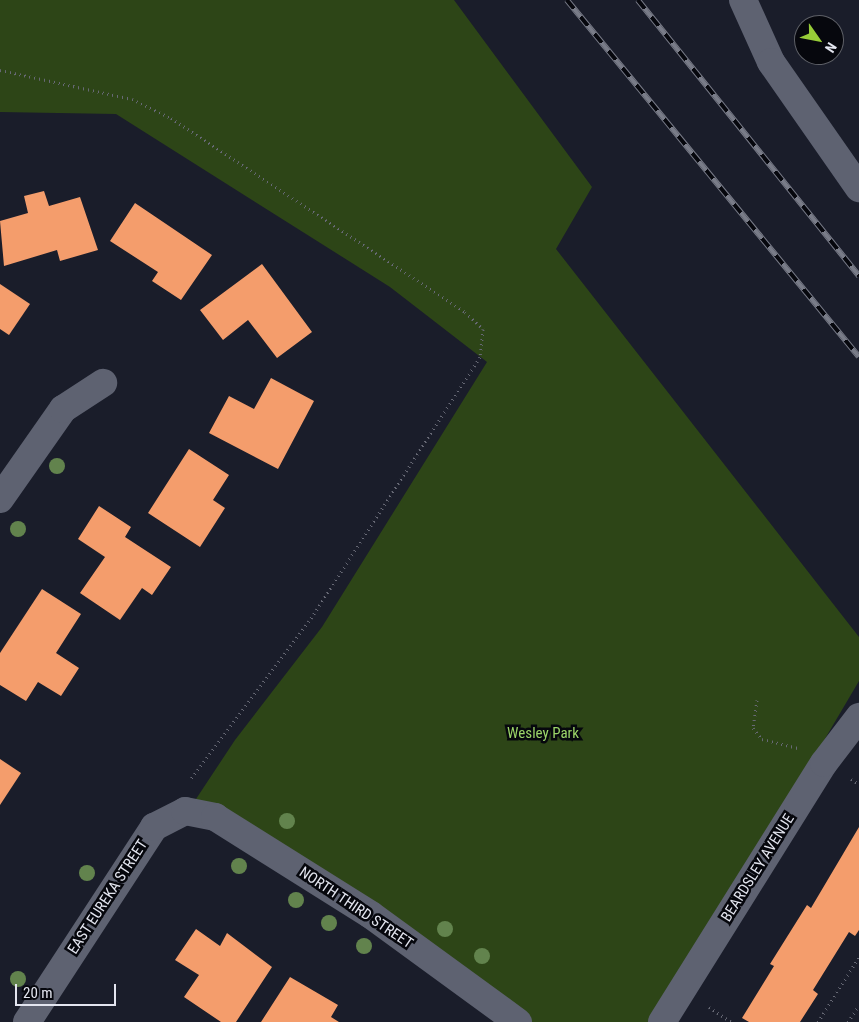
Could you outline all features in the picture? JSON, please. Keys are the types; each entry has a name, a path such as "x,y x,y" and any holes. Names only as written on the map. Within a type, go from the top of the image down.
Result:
{"street":[{"path":"743,0 771,62 859,188"},
{"path":"0,499 63,410 103,383"},
{"name":"BEARDSLEY AVENUE","path":"662,1022 824,763 858,720"},
{"name":"EAST EUREKA STREET","path":"27,1022 154,827 185,811"},
{"name":"NORTH THIRD STREET","path":"185,811 215,817 363,910 518,1022"}],"path":[{"path":"0,70 132,99 171,118 465,312 483,329 480,357 309,621 189,782 185,811"},
{"path":"757,700 752,728 762,739 808,752"},
{"path":"818,1022 859,958"},
{"path":"848,1022 859,1005"}],"green space":[{"name":"Wesley Park","path":"0,0 454,0 592,187 556,249 859,637 859,681 658,1022 521,1022 196,799 235,740 322,627 487,362 390,287 116,114 0,112"}],"building":[{"path":"44,191 49,206 80,197 98,250 60,261 57,250 4,266 0,221 28,213 24,196"},
{"path":"135,203 212,255 181,300 152,281 158,272 110,241"},
{"path":"262,264 312,332 277,358 248,320 223,340 200,310"},
{"path":"0,284 30,304 9,335 0,329"},
{"path":"271,378 314,401 278,469 209,433 229,396 254,409"},
{"path":"189,449 229,475 213,500 225,508 200,547 148,513"},
{"path":"99,506 131,527 125,537 171,567 152,595 142,588 120,620 80,593 105,557 78,539"},
{"path":"42,589 81,614 56,653 79,668 61,696 38,682 26,701 0,685 0,653"},
{"path":"0,759 21,773 0,805"},
{"path":"859,827 859,930 855,936 849,932 813,990 818,994 800,1022 749,1022 742,1018 774,966 770,964 807,905 811,908"},
{"path":"196,929 220,946 227,933 272,967 236,1022 221,1022 184,997 199,975 175,960"},
{"path":"290,977 338,1005 331,1017 339,1022 261,1022"}],"railway":[{"path":"567,0 859,357"},
{"path":"638,0 859,276"}]}
